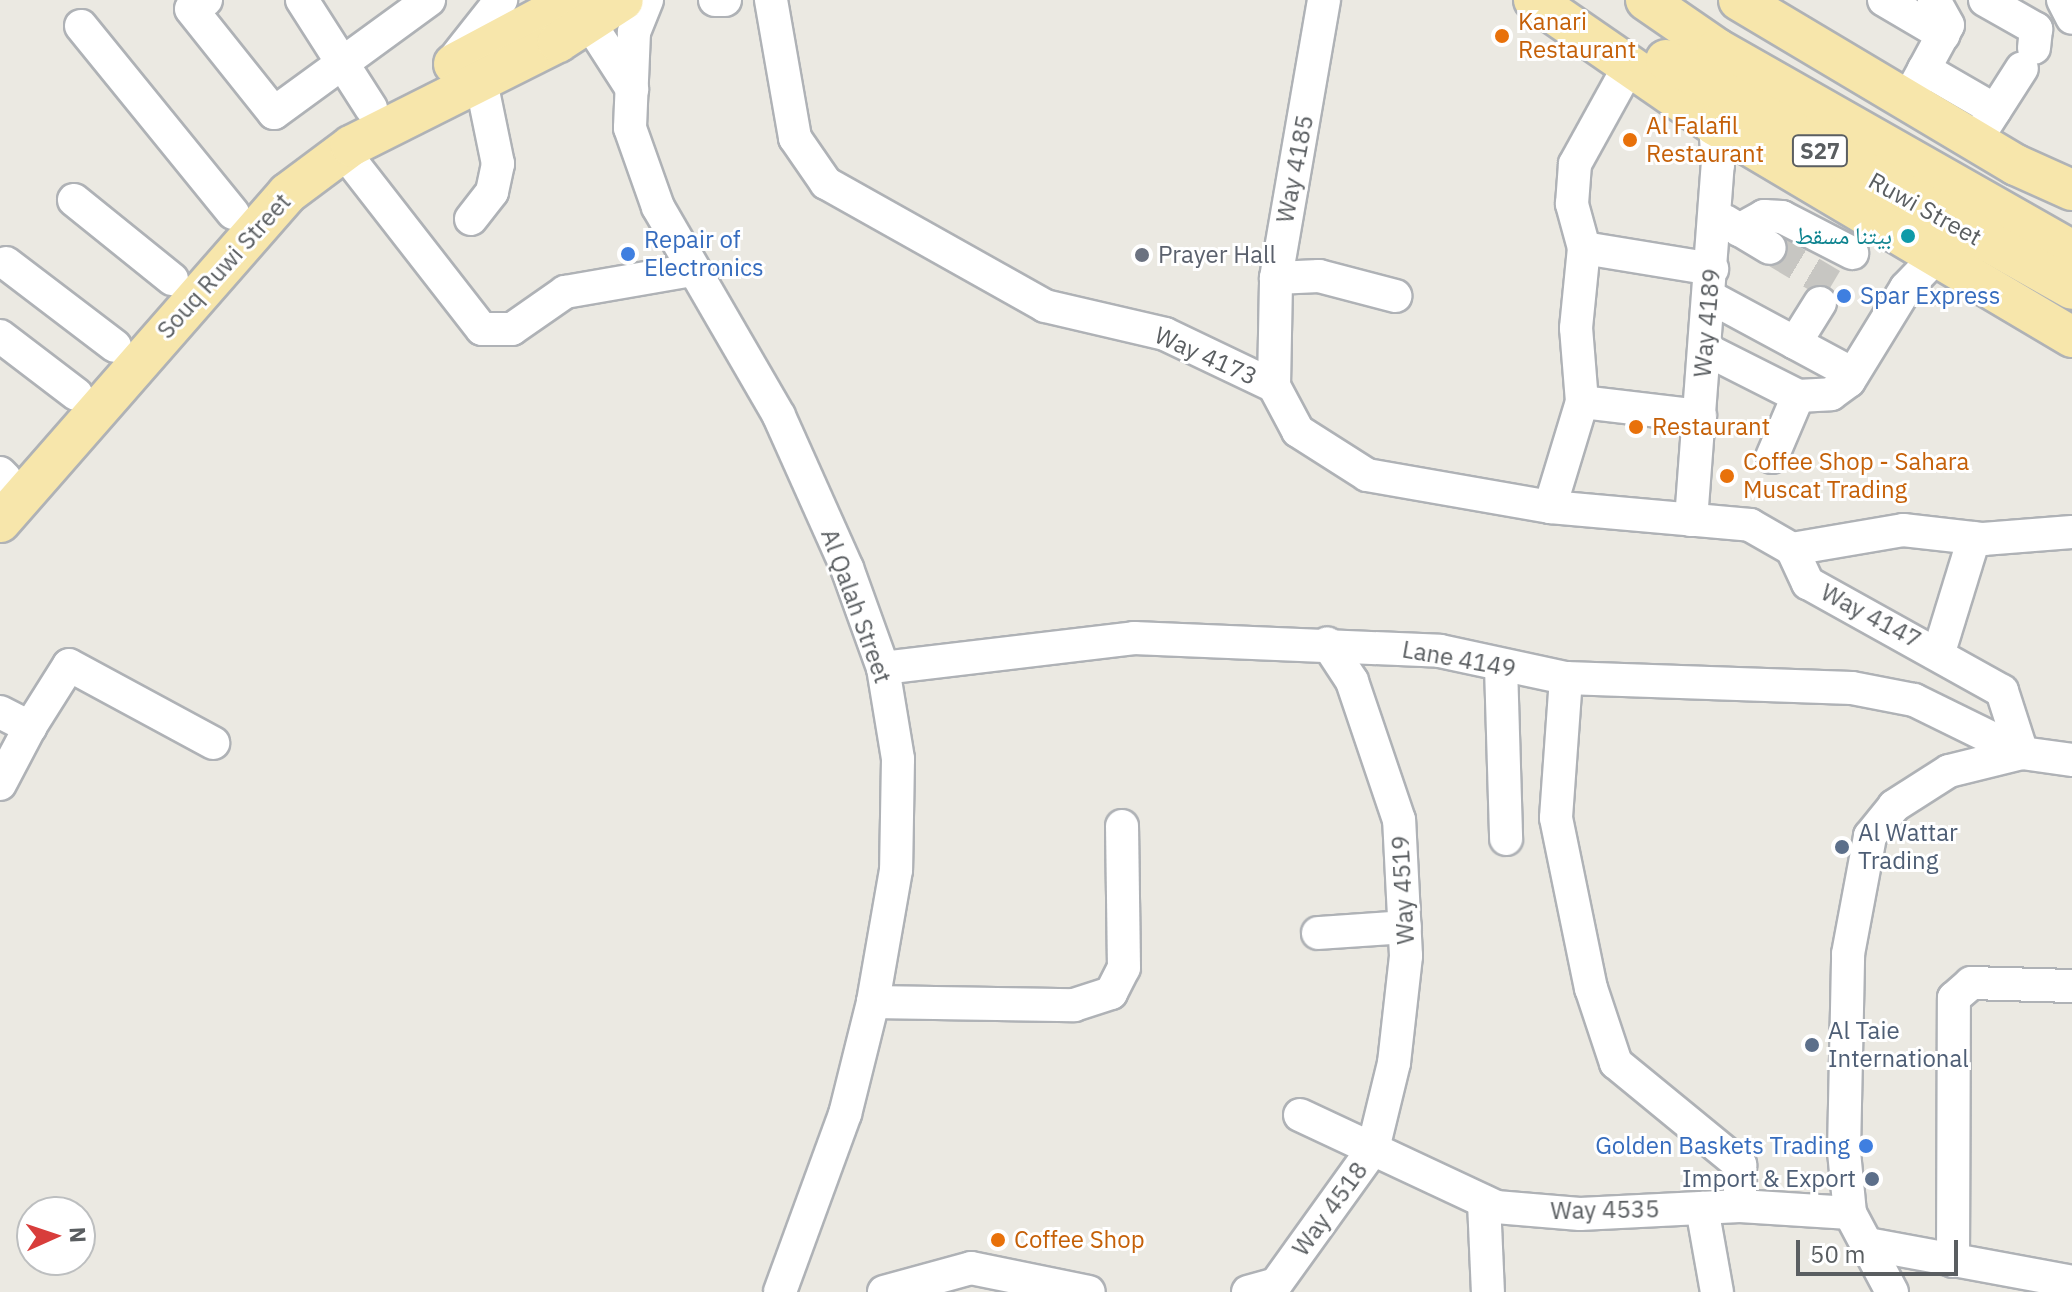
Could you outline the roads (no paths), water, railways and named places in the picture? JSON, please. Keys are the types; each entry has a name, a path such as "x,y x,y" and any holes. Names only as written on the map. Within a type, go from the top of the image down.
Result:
{"main road":[{"name":"Souq Ruwi Street","path":"0,522 229,254 288,193 344,152 463,75 582,11 623,0"},
{"path":"1534,0 1715,125 1875,216 2072,337"},
{"name":"Ruwi Street","path":"1576,0 1697,81 2072,289"},
{"name":"Ruwi Street","path":"1646,0 1717,49 2072,251"},
{"path":"1749,4 1940,119 1985,125 2016,165 2072,201"},
{"name":"Souq Ruwi Street","path":"2,478 172,279 266,179 371,108 463,75"},
{"path":"2016,165 2072,190"},
{"path":"1951,262 2072,313"}],"street":[{"path":"206,0 191,9 274,113 429,0"},
{"path":"302,0 371,108"},
{"path":"471,219 492,192 498,164 463,75 501,0"},
{"name":"Al Qalah Street","path":"647,0 634,32 630,128 658,207 779,416 883,668 898,759 896,870 873,1002 845,1114 780,1292"},
{"path":"715,0 725,0"},
{"name":"Way 4173","path":"771,0 795,138 826,183 1045,306 1165,334 1274,386 1298,431 1367,475 1550,507 1691,520"},
{"name":"Way 4185","path":"1274,386 1276,278 1324,0"},
{"path":"1884,0 1944,35"},
{"path":"1913,77 1944,35 1947,13 1934,0"},
{"path":"1913,77 1985,125 2028,58 2036,29 1985,0"},
{"path":"2063,0 2072,18"},
{"path":"1749,4 1787,16 1829,38"},
{"path":"582,11 632,89"},
{"path":"81,26 233,213"},
{"path":"1550,507 1582,402 1576,328 1584,248 1572,204 1575,164 1629,66"},
{"path":"1913,77 1932,97 1940,119"},
{"name":"Way 4189","path":"1691,520 1711,283 1727,222 1715,125"},
{"path":"344,152 482,329 512,329 565,292 692,270"},
{"path":"74,200 172,279"},
{"path":"1727,222 1764,216 1782,217 1847,260 1875,216"},
{"path":"1727,222 1770,248"},
{"path":"1584,248 1711,283 1795,343 1853,374"},
{"path":"1705,349 1798,396 1831,394 1853,374 1906,288 1951,262"},
{"path":"6,263 115,346"},
{"path":"1276,278 1319,276 1395,296"},
{"path":"1795,343 1820,303"},
{"path":"0,336 76,394"},
{"path":"1772,457 1798,396"},
{"path":"1582,402 1700,416"},
{"path":"1691,520 1750,525 1792,549 1903,530 1974,538 2072,532"},
{"path":"1939,652 1974,538"},
{"name":"Way 4147","path":"1792,549 1808,583 1939,652 2002,691 2022,753"},
{"name":"Lane 4149","path":"883,668 1134,638 1327,643 1440,651 1566,678 1852,688 1914,700 2022,753"},
{"name":"Way 4519","path":"1327,643 1352,681 1399,820 1405,927 1394,1063 1373,1149"},
{"path":"0,784 30,727 69,665 213,743"},
{"path":"1501,666 1506,839"},
{"path":"1566,678 1556,818 1591,988 1616,1063 1740,1165 1740,1206"},
{"path":"0,712 30,727"},
{"path":"1892,1292 1873,1245 1850,1213 1843,1013 1857,878 1870,836 1894,806 1949,771 2022,753 2072,760"},
{"path":"873,1002 1074,1005 1111,993 1124,968 1122,826"},
{"path":"1318,933 1405,927"},
{"path":"1953,1261 1954,998 1971,983 2072,986"},
{"name":"Way 4535","path":"1300,1115 1484,1202 1580,1214 1740,1206 1850,1213"},
{"name":"Way 4518","path":"1266,1289 1373,1149"},
{"path":"1484,1202 1488,1292"},
{"path":"1702,1208 1717,1292"},
{"path":"1873,1245 2072,1282"},
{"path":"903,1288 971,1268 1089,1292"}],"tunnel":[{"path":"1770,248 1832,285"}],"place":[{"name":"Kanari Restaurant","path":"1502,36"},
{"name":"Al Falafil Restaurant","path":"1630,140"},
{"name":"بيتنا مسقط","path":"1908,236"},
{"name":"Repair of Electronics","path":"628,254"},
{"name":"Prayer Hall","path":"1142,255"},
{"name":"Spar Express","path":"1844,296"},
{"name":"Restaurant","path":"1636,427"},
{"name":"Coffee Shop - Sahara Muscat Trading","path":"1727,476"},
{"name":"Al Wattar Trading","path":"1842,847"},
{"name":"Al Taie International","path":"1812,1045"},
{"name":"Golden Baskets Trading","path":"1866,1146"},
{"name":"Import & Export","path":"1872,1179"},
{"name":"Coffee Shop","path":"998,1240"}]}
